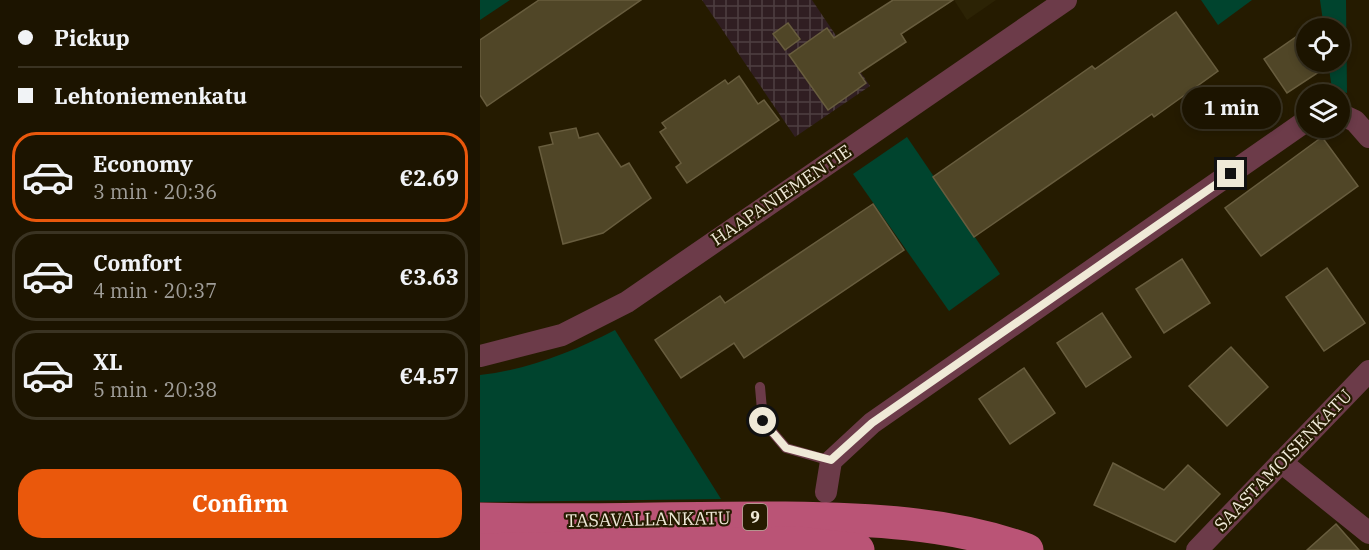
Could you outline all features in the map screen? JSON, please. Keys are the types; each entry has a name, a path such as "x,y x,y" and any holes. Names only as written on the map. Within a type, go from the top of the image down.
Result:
{"main road":[{"name":"TASAVALLANKATU","path":"480,519 559,522 730,517 875,519 994,538 1027,550"},
{"name":"TASAVALLANKATU","path":"480,550 797,543 858,550"}],"street":[{"name":"HAAPANIEMENTIE","path":"480,356 562,335 627,302 1066,0"},
{"path":"1350,119 1355,121 1369,138"},
{"path":"826,492 831,460 872,423 1296,128"},
{"name":"SAASTAMOISENKATU","path":"1197,550 1369,371"},
{"path":"1281,462 1369,533"}],"lane":[{"path":"760,387 763,421 786,448 831,460"}],"shaded area":[{"path":"702,0 812,0 870,86 795,137"},
{"path":"954,0 996,0 967,20"}],"green space":[{"path":"480,0 510,0 480,20"},
{"path":"1201,0 1252,0 1218,25"},
{"path":"1320,0 1346,0 1346,18 1323,18"},
{"path":"1329,72 1347,72 1347,84 1331,84"},
{"path":"907,137 1000,274 949,311 853,174"},
{"path":"615,330 721,499 480,502 480,375 515,369 549,359"}],"building":[{"path":"539,0 641,0 487,106 480,95 480,40"},
{"path":"893,0 953,0 901,34 906,42 859,73 866,83 828,110 789,55 827,28 834,38"},
{"path":"1176,12 1218,71 1154,117 1152,114 974,237 933,177 1092,66 1095,69"},
{"path":"788,23 800,39 785,50 773,34"},
{"path":"1296,37 1296,72 1319,72 1301,84 1296,84 1296,87 1287,93 1264,59"},
{"path":"739,76 758,104 764,100 779,120 687,183 676,167 681,163 660,132 666,128 662,123 725,80 728,84"},
{"path":"576,128 579,138 598,133 621,167 629,163 651,198 603,233 563,244 539,147 553,144 550,133"},
{"path":"1321,138 1358,186 1261,256 1225,208"},
{"path":"873,204 904,250 744,358 734,343 681,378 655,340 720,296 725,303"},
{"path":"1182,259 1210,303 1164,333 1136,289"},
{"path":"1327,268 1365,323 1324,351 1286,297"},
{"path":"1102,313 1131,357 1086,387 1057,343"},
{"path":"1231,347 1268,387 1227,426 1189,386"},
{"path":"1024,368 1055,413 1010,444 979,399"},
{"path":"1113,463 1164,490 1188,465 1220,494 1175,542 1094,505"},
{"path":"1336,524 1359,550 1307,550"}],"route":[{"path":"763,421 786,448 831,460 872,423 1231,174"}]}
